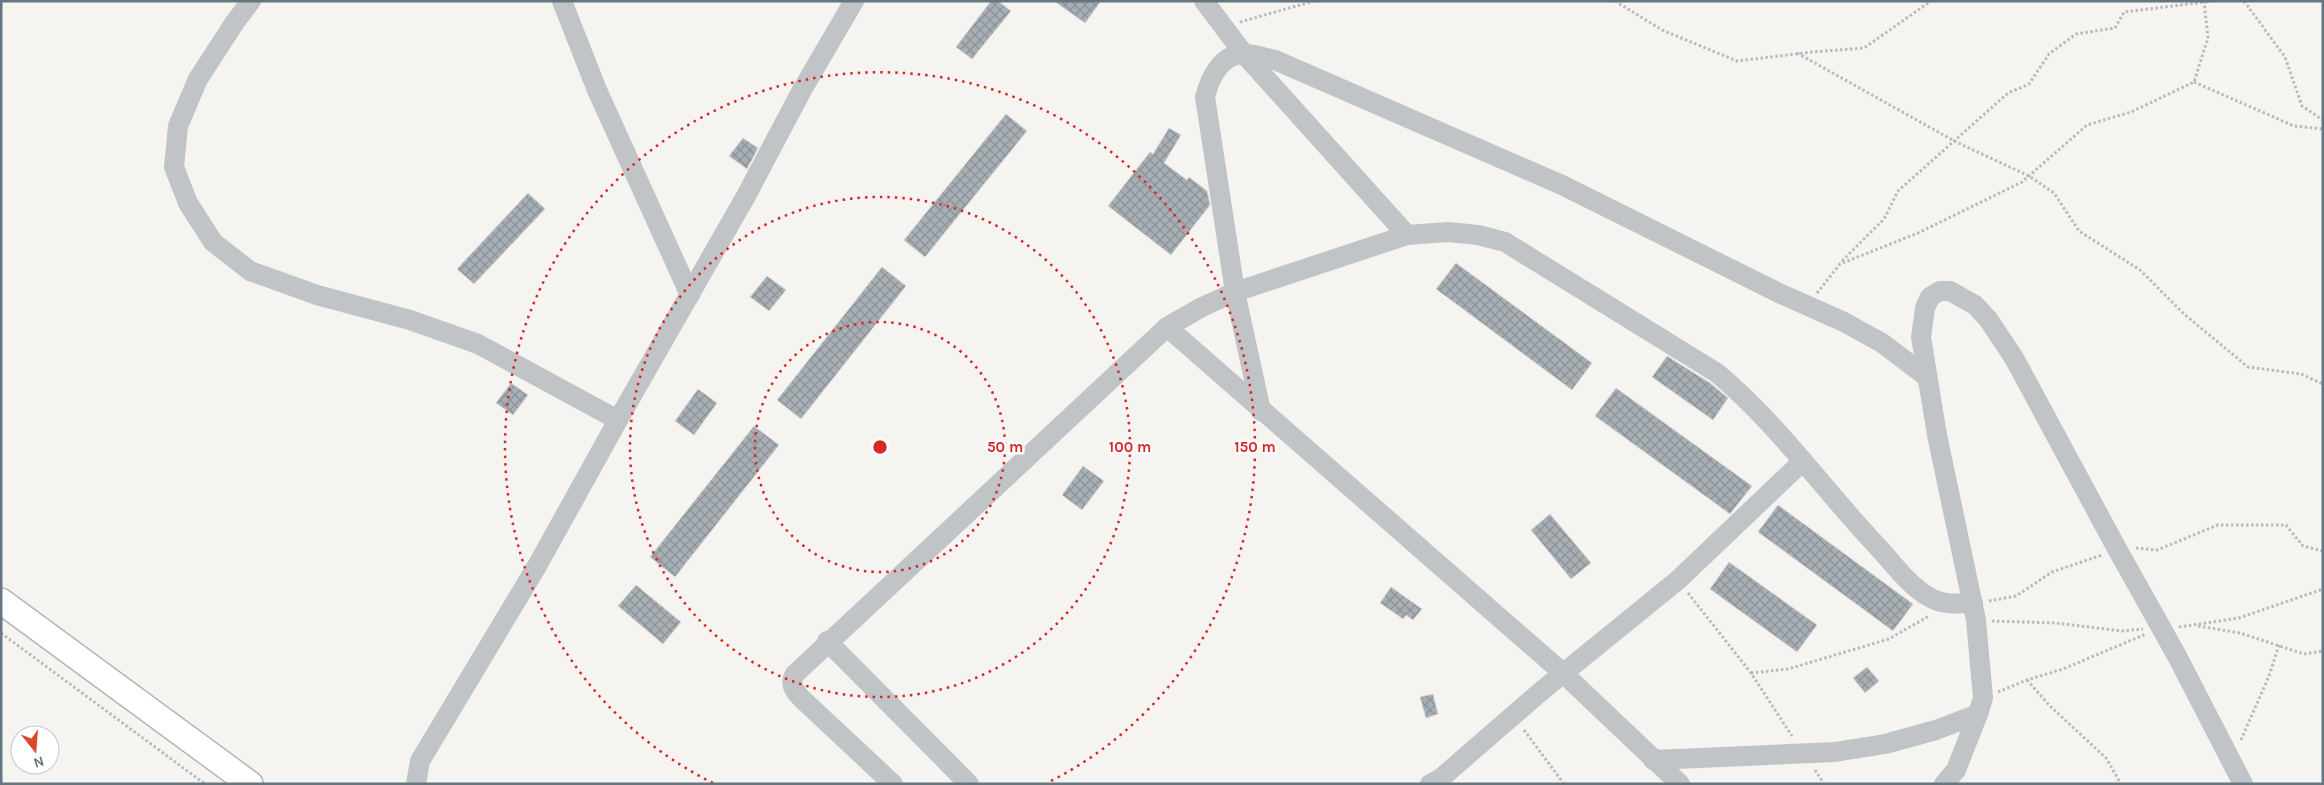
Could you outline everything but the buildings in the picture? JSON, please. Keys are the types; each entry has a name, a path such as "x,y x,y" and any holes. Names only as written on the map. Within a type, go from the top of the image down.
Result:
{"main road":[{"path":"1,601 250,784"}],"street":[{"path":"251,1 198,79 178,126 174,167 188,203 213,242 250,271 317,295 410,320 478,344 618,420"},
{"path":"562,1 597,90 690,294"},
{"path":"416,784 420,761 537,566 746,196 802,90 854,1"},
{"path":"1204,1 1244,54 1407,235"},
{"path":"1261,410 1235,292 1205,97 1209,82 1216,68 1228,58 1244,54 1275,60 1562,185 1882,343 1926,377"},
{"path":"893,784 801,698 792,686 791,681 798,670 1167,327 1202,307 1235,292 1407,235 1448,232 1478,235 1505,242 1717,373 1746,398 1857,525 1913,585 1929,598 1974,612"},
{"path":"1944,784 1956,770 1981,706 1974,612 1937,436 1921,337 1925,308 1930,297 1940,291 1950,291 1975,305 1988,319 2014,358 2116,547 2178,656 2243,784"},
{"path":"1167,327 1563,673 1680,784"},
{"path":"1435,782 1563,673 1678,580 1803,461"},
{"path":"828,642 969,784"},
{"path":"1653,760 1835,752 1885,744 1936,730 1981,706"}],"path":[{"path":"1223,27 1314,1"},
{"path":"1615,1 1662,30 1737,61 1797,53 1864,48 1931,1"},
{"path":"1808,305 1840,264 1884,218 1898,191 2008,93 2029,84 2049,54 2076,34 2115,28 2124,12 2213,1"},
{"path":"2244,1 2285,57 2302,106 2323,120"},
{"path":"1840,264 1918,233 2022,182 2087,125 2132,112 2194,82 2208,38 2204,2"},
{"path":"1797,53 1954,141 2029,176 2054,193 2079,231 2140,270 2184,314 2248,367 2301,374 2323,384"},
{"path":"2194,82 2294,126 2323,129"},
{"path":"1974,612 2016,596 2052,572 2104,555 2116,547 2157,550 2218,525 2286,525 2303,546 2323,551"},
{"path":"1678,580 1751,673 1824,784"},
{"path":"1974,612 2122,631 2195,626 2239,618 2323,589"},
{"path":"1751,673 1788,669 1889,640 1949,604"},
{"path":"2195,626 2240,632 2304,654 2323,651"},
{"path":"1981,706 2027,680 2063,669 2161,628"},
{"path":"1,632 204,784"},
{"path":"2232,760 2269,676 2279,645"},
{"path":"2027,680 2049,705 2106,758 2122,784"},
{"path":"1513,715 1564,784"}]}
